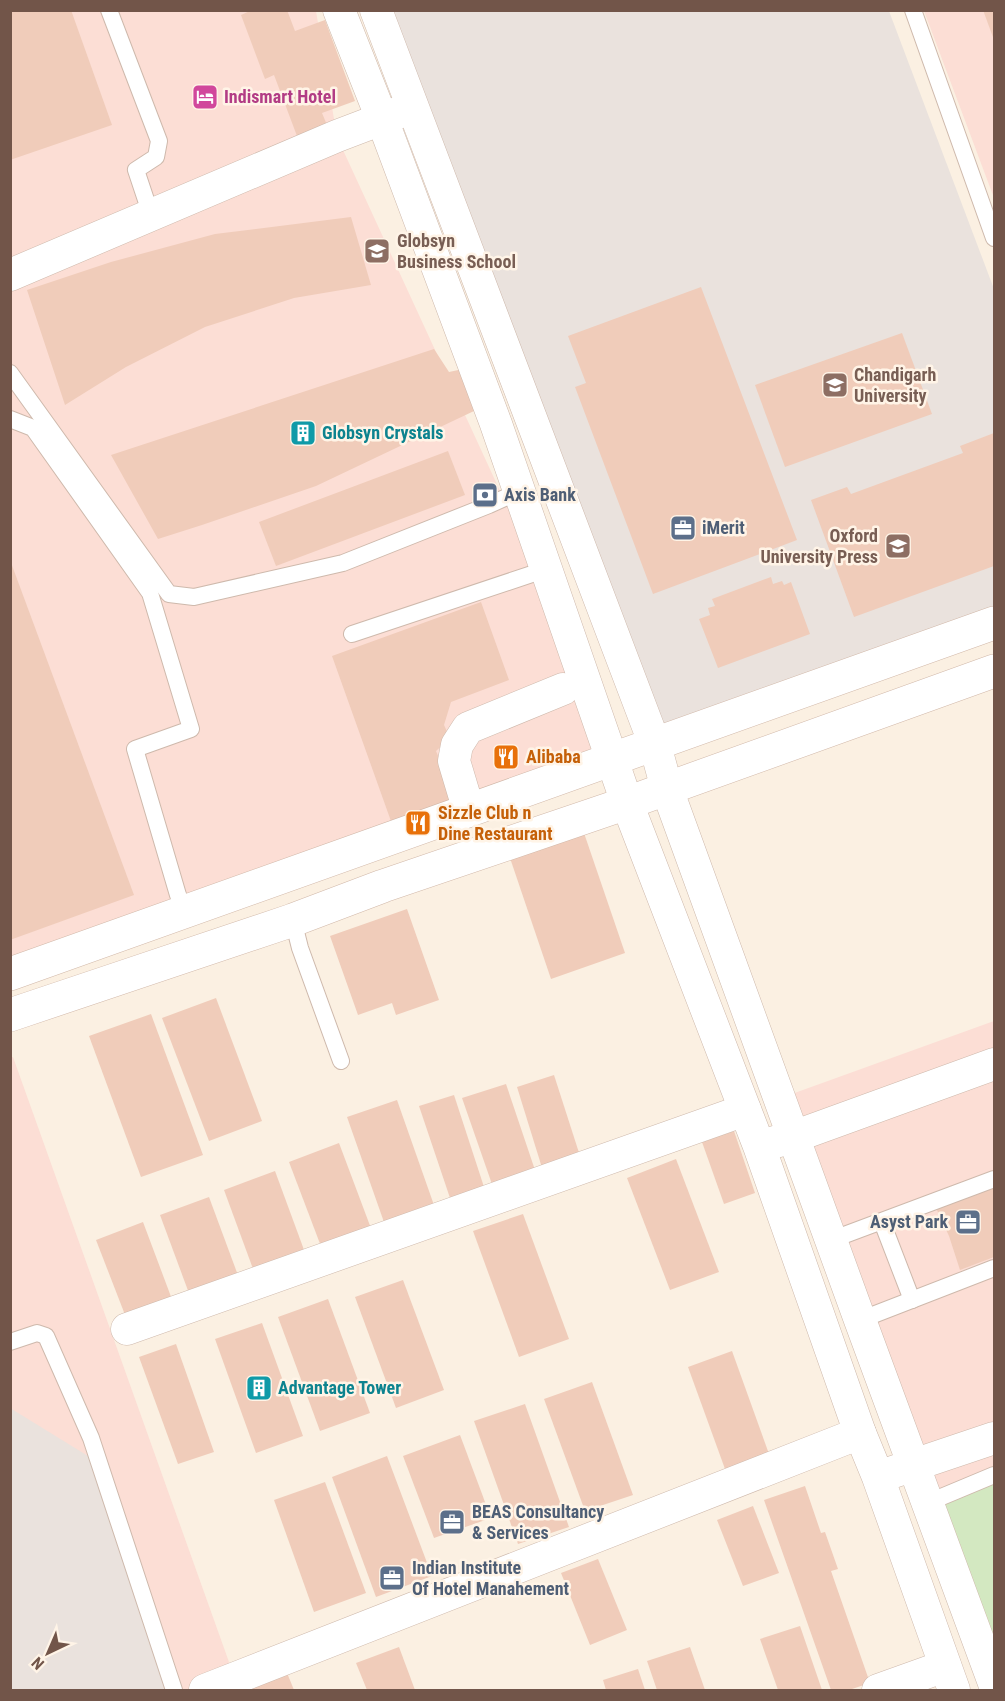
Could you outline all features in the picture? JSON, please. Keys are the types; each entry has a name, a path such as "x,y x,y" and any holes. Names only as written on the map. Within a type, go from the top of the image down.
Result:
{"main road":[{"path":"10,974 994,623"},
{"path":"10,1015 293,920 383,886 667,789 994,671"}],"street":[{"path":"339,10 520,491 627,803 759,1146 860,1433 950,1678 878,1690"},
{"path":"376,10 411,108 655,745 667,789 994,1683"},
{"path":"10,275 411,108"},
{"path":"469,811 454,760 457,745 468,728 563,689"},
{"path":"759,1146 794,1137 994,1064"},
{"path":"127,1329 745,1110"},
{"path":"205,1690 860,1433"},
{"path":"878,1477 994,1438"}],"lane":[{"path":"109,10 159,141 156,156 136,170 151,215"},
{"path":"913,10 994,238"},
{"path":"10,373 169,594 194,597 343,563 489,506 520,491"},
{"path":"10,418 33,428 150,593 191,729 135,748 177,895 185,913"},
{"path":"352,634 547,569"},
{"path":"293,920 300,948 341,1061"},
{"path":"831,1240 994,1179"},
{"path":"882,1222 912,1300"},
{"path":"860,1320 994,1268"},
{"path":"10,1342 37,1333 46,1336 91,1438 174,1690"},
{"path":"927,1503 994,1475"}],"shaded area":[{"path":"10,11 316,11 337,137 617,745 11,962"},
{"path":"393,11 889,11 994,289 994,608 655,745"},
{"path":"924,11 994,11 994,198"},
{"path":"994,1021 994,1660 789,1095"},
{"path":"13,1057 239,1690 11,1690 10,1058"},
{"path":"10,1408 88,1456 173,1690 11,1690"}],"green space":[{"path":"994,1484 994,1678 931,1509"}],"building":[{"path":"10,10 71,10 112,125 10,160"},
{"path":"252,10 287,10 295,31 325,20 355,101 322,113 327,125 297,136 274,75 265,79 241,15"},
{"path":"983,10 994,10 994,40"},
{"path":"351,217 371,285 294,298 205,327 126,367 65,405 27,290 111,262 215,234"},
{"path":"701,287 797,540 653,594 575,387 586,383 568,336"},
{"path":"902,333 932,414 785,467 755,385"},
{"name":"Globsyn Crystals","path":"434,349 449,372 463,369 474,411 316,486 202,525 158,539 111,455"},
{"path":"994,433 994,566 854,617 811,500 847,487 851,494 963,453 960,446"},
{"path":"448,451 465,495 276,566 259,522"},
{"path":"10,560 134,895 10,940"},
{"path":"771,577 773,584 782,581 784,585 791,582 810,634 718,668 699,619 710,615 708,608 715,606 712,599"},
{"path":"481,602 509,680 451,702 444,725 450,738 436,751 457,802 392,824 332,656"},
{"path":"584,833 625,953 551,979 510,858"},
{"path":"407,909 439,1000 396,1015 392,1003 358,1015 330,936"},
{"path":"216,998 262,1121 209,1141 162,1018"},
{"path":"151,1014 203,1155 141,1177 89,1036"},
{"path":"554,1075 581,1159 543,1171 517,1087"},
{"path":"506,1084 537,1176 494,1190 462,1098"},
{"path":"454,1095 484,1187 450,1198 419,1106"},
{"path":"397,1100 435,1208 385,1225 347,1117"},
{"path":"734,1131 755,1193 724,1204 702,1142"},
{"path":"339,1143 372,1231 322,1249 289,1162"},
{"path":"676,1159 719,1272 670,1290 627,1178"},
{"path":"275,1171 307,1258 256,1277 224,1190"},
{"name":"Asyst Park","path":"994,1187 994,1257 960,1270 949,1236 936,1208"},
{"path":"209,1197 239,1278 190,1296 160,1215"},
{"path":"523,1214 569,1339 519,1357 473,1231"},
{"path":"143,1222 173,1302 127,1320 96,1240"},
{"path":"403,1280 444,1390 396,1408 355,1297"},
{"path":"328,1299 370,1413 320,1431 278,1317"},
{"name":"Advantage Tower","path":"262,1323 303,1436 256,1453 215,1339"},
{"path":"176,1344 214,1452 178,1464 139,1357"},
{"path":"732,1351 769,1454 725,1469 688,1367"},
{"path":"592,1382 633,1495 585,1511 544,1399"},
{"path":"525,1404 569,1527 518,1544 474,1421"},
{"path":"460,1435 491,1518 434,1538 403,1456"},
{"path":"387,1456 432,1576 376,1597 332,1477"},
{"path":"325,1482 366,1593 314,1612 274,1500"},
{"path":"805,1486 821,1533 825,1532 838,1569 831,1571 870,1683 849,1690 831,1690 764,1500"},
{"path":"753,1506 779,1573 743,1586 717,1520"},
{"path":"598,1559 627,1630 590,1645 561,1573"},
{"path":"800,1626 822,1690 778,1690 760,1639"},
{"path":"399,1647 415,1690 367,1690 356,1663"},
{"path":"690,1647 705,1690 657,1690 647,1661"},
{"path":"285,1668 294,1690 253,1690 249,1682"},
{"path":"638,1669 645,1690 606,1690 603,1680"}],"place":[{"name":"Indismart Hotel","path":"205,97"},
{"name":"Globsyn Business School","path":"377,251"},
{"name":"Chandigarh University","path":"835,385"},
{"name":"Globsyn Crystals","path":"303,433"},
{"name":"Axis Bank","path":"485,495"},
{"name":"iMerit","path":"683,528"},
{"name":"Oxford University Press","path":"898,546"},
{"name":"Alibaba","path":"506,757"},
{"name":"Sizzle Club n Dine Restaurant","path":"418,823"},
{"name":"Asyst Park","path":"968,1222"},
{"name":"Advantage Tower","path":"259,1388"},
{"name":"BEAS Consultancy & Services","path":"452,1522"},
{"name":"Indian Institute Of Hotel Manahement","path":"392,1578"}]}
